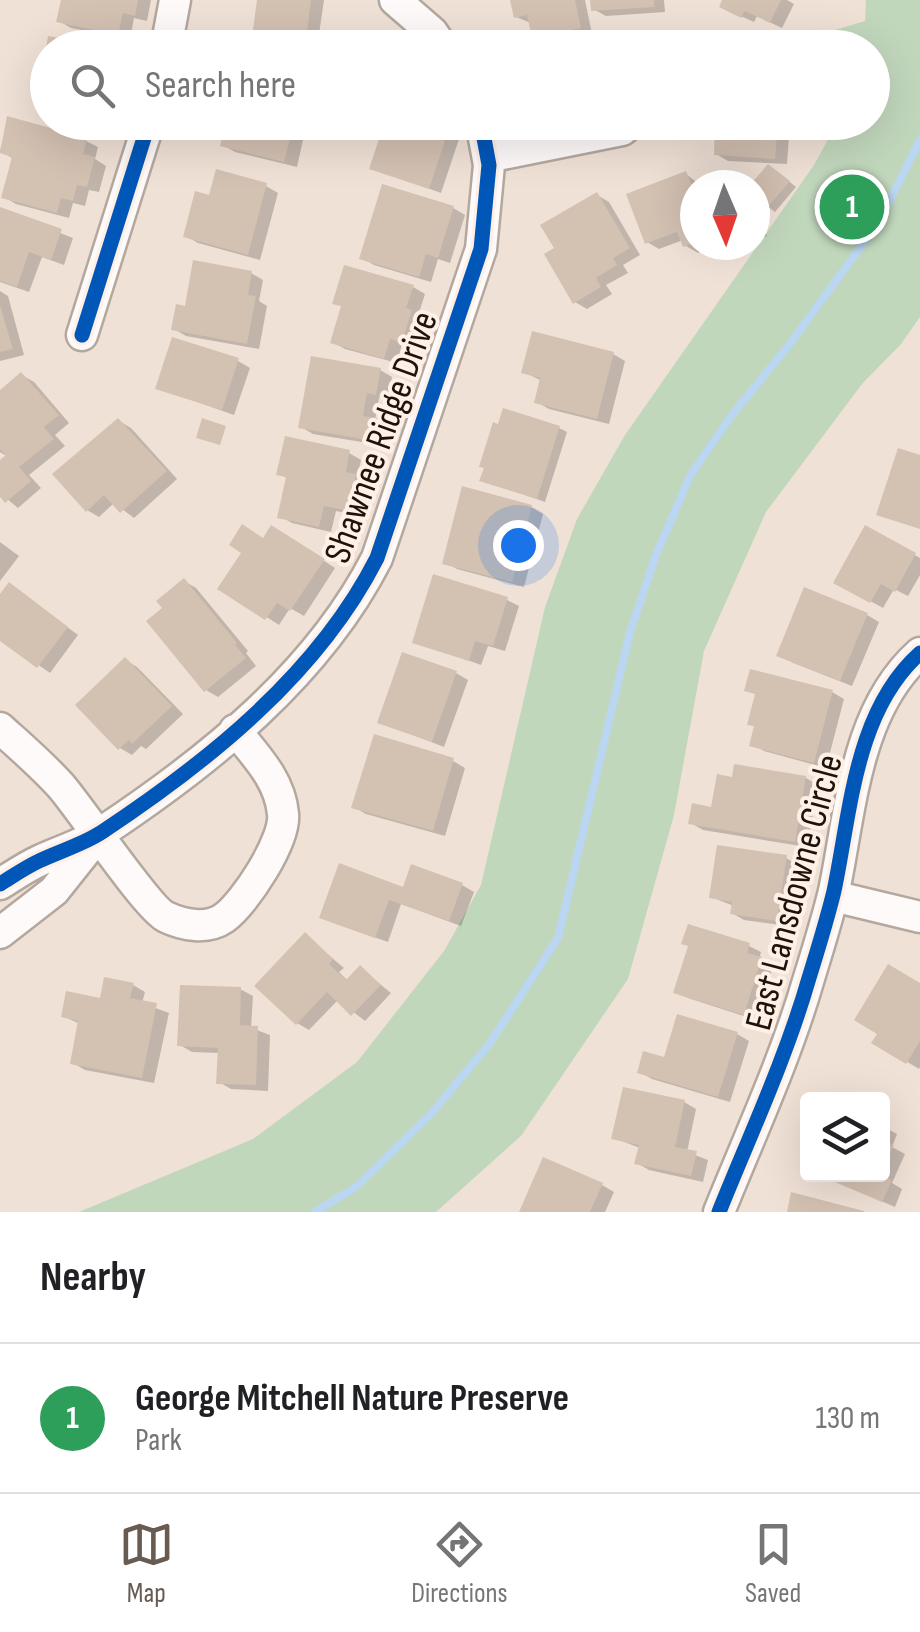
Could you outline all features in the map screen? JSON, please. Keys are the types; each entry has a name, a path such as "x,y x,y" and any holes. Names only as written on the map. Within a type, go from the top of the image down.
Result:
{"street":[{"path":"169,30 175,0"},
{"path":"395,0 430,30"},
{"path":"82,335 143,140"},
{"name":"Shawnee Ridge Drive","path":"0,884 34,863 99,835 196,763 283,689 319,648 364,583 377,558 482,249 488,199 485,140"},
{"name":"East Lansdowne Circle","path":"719,1212 794,1026 833,896 868,732 901,670 920,653"},
{"path":"0,728 62,787 161,915 193,926 223,919 266,867 284,819 279,792 267,768 235,730"},
{"name":"Shawnee Ridge Drive","path":"0,934 54,891 99,835"},
{"path":"833,896 920,918"}],"green space":[{"path":"866,0 920,0 920,317 901,344 862,384 766,512 704,651 674,815 628,979 521,1136 436,1212 79,1212 253,1139 357,1062 444,951 481,885 545,607 577,519 625,435 748,260 770,260 770,228 828,140 890,140 890,30 835,30 865,21"}],"building":[{"path":"61,0 138,0 135,16 123,13 119,30 94,30 56,22"},
{"path":"257,0 311,0 307,30 253,30"},
{"path":"510,0 575,0 581,28 530,30 527,15 514,18"},
{"path":"590,0 654,0 654,7 591,11"},
{"path":"722,0 781,0 770,23 745,11 741,18 719,7"},
{"path":"7,116 30,122 30,140 86,140 83,154 95,157 87,187 77,185 73,201 61,198 57,213 1,198 12,157 0,153"},
{"path":"222,140 290,140 284,162 220,146"},
{"path":"379,140 445,140 429,189 369,169"},
{"path":"714,140 777,140 775,159 714,155"},
{"path":"768,164 790,181 770,204 770,170 763,170"},
{"path":"216,169 267,183 248,255 183,237 195,191 209,195"},
{"path":"680,173 680,240 677,232 645,244 626,194"},
{"path":"382,184 454,206 438,258 426,254 419,277 359,259"},
{"path":"597,192 630,248 613,258 617,265 596,278 601,287 573,304 544,254 554,248 540,225"},
{"path":"0,207 62,229 51,260 29,252 17,287 0,281"},
{"path":"193,260 252,271 248,295 256,296 247,344 171,330 176,304 185,306"},
{"path":"344,265 414,285 406,308 412,310 402,342 390,339 384,359 330,343 341,306 332,304"},
{"path":"0,305 13,349 0,352"},
{"path":"532,331 614,352 597,419 534,403 540,378 521,373"},
{"path":"172,337 239,358 222,410 155,389"},
{"path":"311,356 381,368 376,395 367,393 363,416 378,418 374,441 298,428"},
{"path":"21,372 59,415 44,427 54,439 19,467 31,481 5,503 0,497 0,460 6,455 0,449 0,390"},
{"path":"503,408 560,426 537,499 479,481 484,468 479,467 493,422 498,424"},
{"path":"118,418 167,471 120,513 104,495 86,512 52,474"},
{"path":"202,418 226,426 220,445 196,438"},
{"path":"285,436 350,450 346,472 356,474 349,511 324,506 319,527 277,518 286,477 276,475"},
{"path":"898,448 920,455 920,529 876,515"},
{"path":"462,486 532,505 512,582 442,564"},
{"path":"242,524 263,538 271,525 325,559 290,611 277,603 265,620 217,589 241,553 229,545"},
{"path":"865,525 916,553 895,592 881,584 870,603 833,583"},
{"path":"433,574 508,597 493,646 475,641 469,661 412,643"},
{"path":"184,578 246,658 204,692 146,621 162,608 156,601"},
{"path":"9,582 68,627 37,668 0,641 0,594"},
{"path":"804,587 868,613 840,681 776,656"},
{"path":"402,652 457,671 432,742 377,723"},
{"path":"125,657 172,706 132,744 129,740 118,750 75,705"},
{"path":"750,669 833,690 814,763 749,746 754,726 747,725 755,694 744,691"},
{"path":"374,734 454,758 433,831 351,808"},
{"path":"734,764 806,776 795,842 688,824 692,803 711,807 717,774 732,777"},
{"path":"717,845 787,855 777,921 730,914 732,902 709,898"},
{"path":"339,863 403,887 411,864 463,883 449,921 389,900 375,938 319,918"},
{"path":"688,924 750,943 747,953 762,957 744,1015 673,993 688,946 681,944"},
{"path":"305,932 333,959 329,964 346,980 360,965 381,985 351,1016 327,992 296,1025 254,986"},
{"path":"888,964 920,983 920,1041 906,1064 871,1043 877,1034 854,1020"},
{"path":"104,977 134,983 130,998 157,1003 142,1078 70,1064 78,1021 61,1017 66,991 100,998"},
{"path":"180,985 241,987 240,1025 258,1026 256,1085 216,1084 218,1048 177,1046"},
{"path":"677,1014 738,1032 718,1097 637,1073 643,1051 664,1057"},
{"path":"623,1087 685,1100 675,1147 697,1151 691,1176 634,1164 639,1145 611,1139"},
{"path":"543,1157 603,1183 590,1212 519,1212"},
{"path":"890,1179 892,1180 882,1202 835,1182 890,1182"},
{"path":"791,1192 864,1211 864,1212 787,1212"}],"waterway":[{"path":"315,1212 356,1187 431,1114 490,1043 558,938 630,632 656,555 690,476 879,222 920,140"}],"cycle path":[{"path":"82,335 143,140"},
{"path":"0,884 34,863 102,832 182,776 258,712 324,640 353,600 377,558 481,249 489,165 484,140"},
{"path":"719,1212 800,1008 831,902 869,732 898,677 920,653"}],"place":[{"name":"George Mitchell Nature Preserve","path":"852,207"}]}
